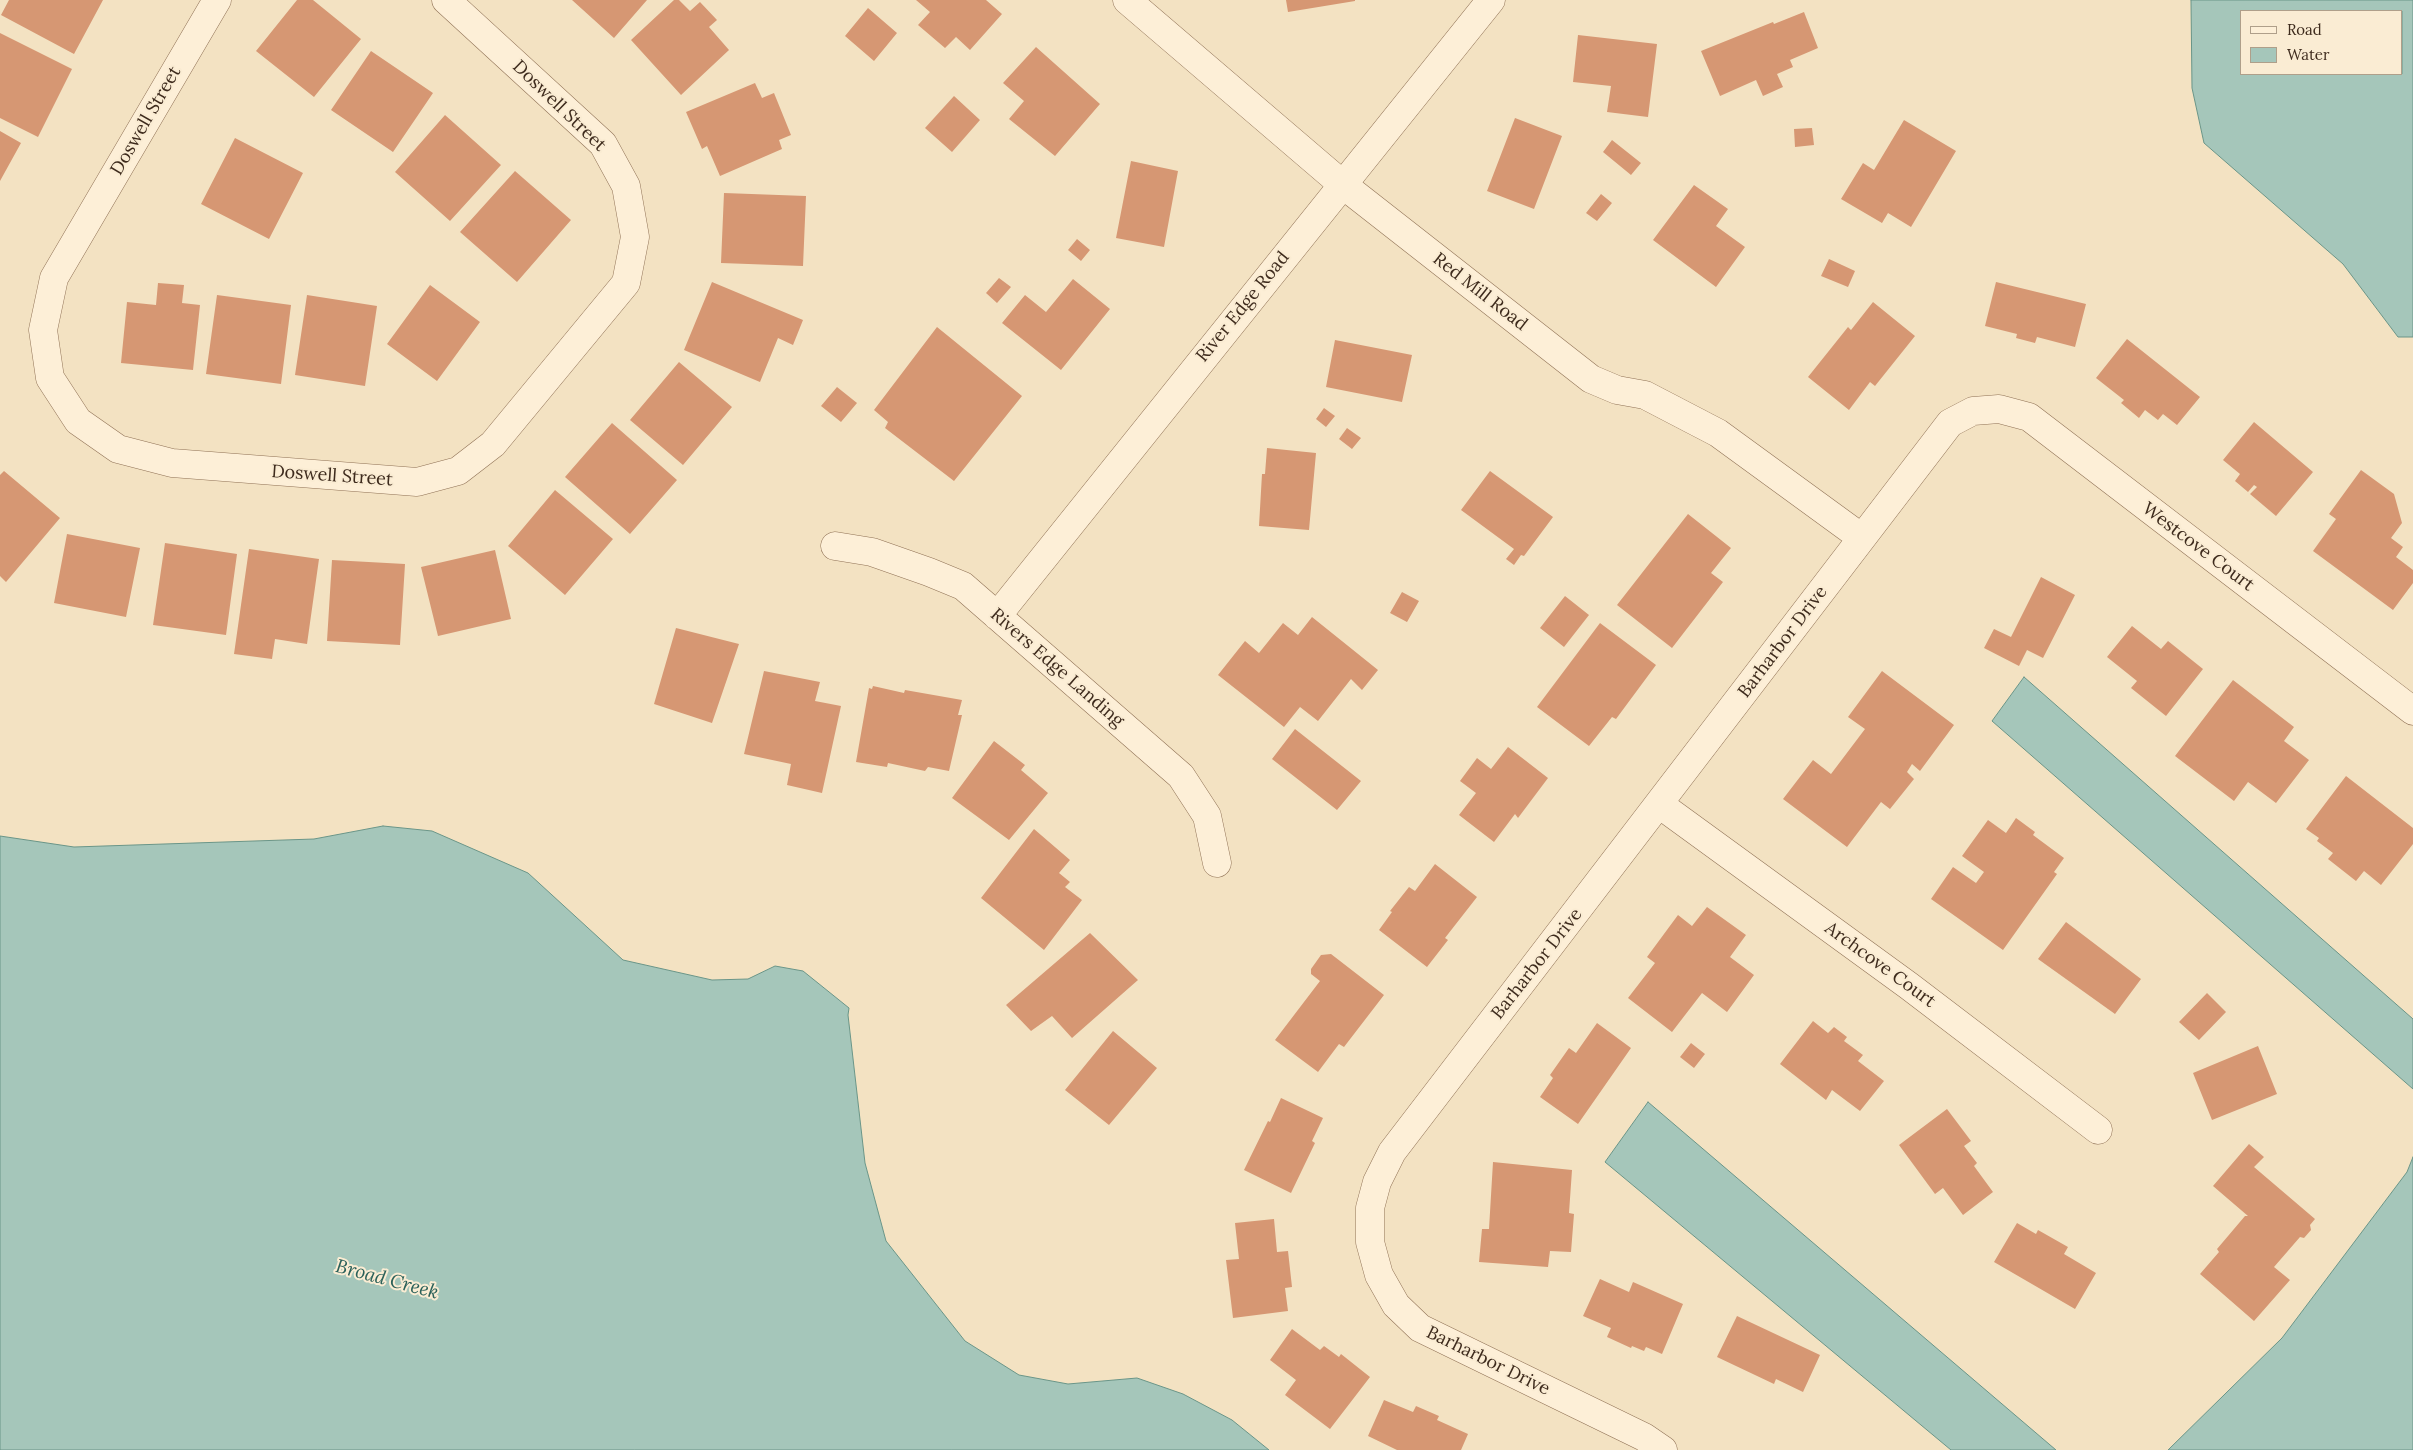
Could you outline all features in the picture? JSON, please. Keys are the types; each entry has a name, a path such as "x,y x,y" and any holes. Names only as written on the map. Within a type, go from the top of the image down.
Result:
{"street":[{"name":"Doswell Street","path":"217,0 54,278 43,330 50,378 78,420 118,449 172,463 417,482 458,471 494,444 626,282 635,237 626,186 603,144 446,0"},
{"name":"Red Mill Road","path":"1128,0 1342,184 1591,379 1617,390 1645,394 1718,433 1862,538"},
{"name":"River Edge Road","path":"997,616 1491,0"},
{"name":"Westcove Court","path":"1973,411 1999,409 2029,418 2413,711"},
{"name":"Barharbor Drive","path":"1663,1450 1644,1438 1420,1328 1396,1305 1379,1275 1370,1242 1370,1208 1377,1182 1392,1152 1950,423 1973,411"},
{"name":"Rivers Edge Landing","path":"835,546 872,552 963,586 1181,776 1207,816 1217,863"},
{"name":"Archcove Court","path":"1659,804 1909,986 2098,1130"}],"water":[{"path":"2191,0 2413,0 2413,337 2398,337 2343,264 2204,143 2192,88"},
{"path":"2024,677 2413,1019 2413,1089 1992,721"},
{"name":"Broad Creek","path":"383,826 432,831 528,873 623,960 712,980 748,979 775,966 803,971 849,1008 848,1015 865,1163 886,1241 965,1341 1019,1375 1068,1384 1137,1378 1183,1394 1232,1420 1269,1450 0,1450 0,836 74,847 314,839"},
{"path":"1648,1102 2056,1450 1951,1450 1605,1162"},
{"path":"2413,1157 2413,1450 2168,1450 2282,1338 2407,1172"}],"building":[{"path":"9,0 103,0 74,54 1,15"},
{"path":"297,0 313,0 361,39 314,97 256,51"},
{"path":"572,0 647,0 614,38"},
{"path":"674,0 679,0 690,11 700,2 717,20 709,27 729,50 681,95 631,40"},
{"path":"916,0 986,0 1002,14 970,50 956,37 945,48 918,25 930,12"},
{"path":"1286,0 1355,0 1355,1 1288,12"},
{"path":"868,8 897,33 874,61 845,36"},
{"path":"1804,12 1818,48 1790,60 1793,67 1777,74 1783,87 1763,96 1756,80 1720,96 1701,51 1773,22 1774,24"},
{"path":"0,33 72,69 38,137 0,118"},
{"path":"1578,35 1657,44 1648,117 1607,112 1611,86 1573,82"},
{"path":"1036,47 1100,104 1055,156 1009,119 1024,101 1003,83"},
{"path":"371,51 433,93 393,152 331,110"},
{"path":"755,83 762,98 774,93 791,135 779,140 782,149 720,176 707,146 702,149 686,112"},
{"path":"954,96 980,120 952,152 925,128"},
{"path":"445,115 501,165 450,221 395,172"},
{"path":"1515,118 1562,136 1534,209 1487,191"},
{"path":"1904,120 1956,151 1911,227 1888,213 1882,223 1841,199 1863,163 1874,170"},
{"path":"1812,128 1814,145 1795,147 1794,129"},
{"path":"0,131 21,143 0,181"},
{"path":"235,138 303,173 269,239 201,204"},
{"path":"1612,140 1641,163 1631,175 1603,152"},
{"path":"1131,161 1178,171 1164,247 1116,238"},
{"path":"515,171 571,220 517,282 460,232"},
{"path":"1694,185 1728,209 1716,226 1745,247 1716,287 1653,240"},
{"path":"724,193 806,196 803,266 721,263"},
{"path":"1601,194 1612,203 1597,221 1586,213"},
{"path":"1077,239 1090,250 1081,261 1068,250"},
{"path":"1829,259 1855,271 1848,287 1821,276"},
{"path":"999,278 1011,287 997,303 986,293"},
{"path":"1073,279 1110,309 1061,370 1002,323 1025,295 1046,312"},
{"path":"712,282 803,320 793,345 778,338 760,382 684,350"},
{"path":"1996,282 2086,304 2075,347 2037,337 2035,343 2016,338 2017,334 1985,326"},
{"path":"158,283 184,285 182,303 200,305 193,370 121,363 127,302 156,305"},
{"path":"430,285 480,322 437,381 387,344"},
{"path":"217,295 291,305 281,384 206,374"},
{"path":"307,295 377,306 365,386 295,375"},
{"path":"1873,302 1915,336 1875,386 1870,382 1849,410 1808,377 1848,327 1851,330"},
{"path":"937,327 1022,396 954,481 885,428 888,422 874,410"},
{"path":"2127,339 2200,397 2177,425 2163,414 2158,420 2145,410 2139,418 2121,403 2124,400 2096,378"},
{"path":"1335,340 1412,355 1402,402 1326,387"},
{"path":"679,362 732,407 683,465 630,420"},
{"path":"837,387 857,403 841,422 821,406"},
{"path":"1324,408 1335,416 1326,427 1316,419"},
{"path":"2254,422 2313,472 2276,516 2250,494 2257,487 2254,485 2248,492 2235,481 2240,474 2223,460"},
{"path":"612,423 677,480 630,534 565,477"},
{"path":"1347,428 1361,438 1352,449 1339,439"},
{"path":"1267,448 1316,453 1309,530 1259,526 1262,474 1265,474"},
{"path":"2361,470 2394,494 2402,523 2391,538 2403,547 2396,557 2413,570 2413,583 2393,610 2313,551 2336,519 2329,514"},
{"path":"4,471 60,518 6,582 0,576 0,475"},
{"path":"1490,471 1553,517 1524,556 1521,555 1514,565 1506,559 1514,549 1461,510"},
{"path":"555,490 613,539 565,595 508,546"},
{"path":"1688,514 1731,548 1711,573 1723,582 1672,648 1617,605"},
{"path":"67,534 140,548 126,617 54,603"},
{"path":"165,543 237,554 226,635 153,625"},
{"path":"249,549 319,559 307,644 275,639 272,659 234,654"},
{"path":"495,550 511,619 438,636 421,567"},
{"path":"332,560 405,564 400,645 327,641"},
{"path":"2041,577 2075,595 2043,658 2027,650 2019,666 1984,648 1994,629 2011,637"},
{"path":"1402,592 1419,601 1407,622 1390,613"},
{"path":"1565,596 1589,615 1564,647 1540,628"},
{"path":"1312,617 1378,670 1362,690 1351,679 1318,721 1300,707 1284,727 1218,675 1245,641 1259,653 1283,623 1298,635"},
{"path":"1600,623 1656,665 1616,719 1612,717 1589,746 1537,707"},
{"path":"2132,626 2161,649 2168,641 2203,669 2166,716 2131,688 2137,681 2107,657"},
{"path":"676,628 739,644 712,723 654,704"},
{"path":"764,671 820,682 815,701 841,706 822,793 787,785 791,764 744,754"},
{"path":"1882,671 1954,725 1920,771 1912,764 1907,772 1914,779 1890,809 1881,802 1847,847 1783,799 1813,760 1831,774 1865,729 1848,717"},
{"path":"2233,680 2294,727 2284,741 2309,760 2276,803 2248,782 2234,801 2175,756"},
{"path":"873,686 904,693 905,690 962,700 958,715 962,715 949,771 928,767 925,771 888,763 887,767 856,762 869,688 872,689"},
{"path":"1295,729 1361,781 1337,810 1272,759"},
{"path":"994,741 1025,765 1021,770 1048,793 1009,840 952,798"},
{"path":"1508,747 1548,778 1518,818 1515,814 1494,842 1459,815 1476,793 1460,781 1477,758 1491,769"},
{"path":"2346,776 2413,828 2413,844 2381,885 2364,871 2356,881 2328,859 2333,853 2317,841 2319,838 2306,829"},
{"path":"2016,818 2035,832 2033,835 2064,858 2054,872 2057,874 2003,950 1931,899 1953,867 1976,883 1984,872 1962,856 1988,820 2006,833"},
{"path":"1034,829 1070,860 1059,873 1070,882 1065,887 1082,900 1044,950 981,898"},
{"path":"1435,864 1477,897 1445,938 1448,940 1427,967 1379,930 1392,912 1390,911 1409,887 1415,891"},
{"path":"1707,907 1746,935 1730,957 1754,975 1727,1012 1702,993 1672,1032 1628,998 1655,963 1647,957 1678,915 1692,926"},
{"path":"2066,922 2141,979 2115,1014 2038,959"},
{"path":"1090,933 1138,980 1072,1038 1052,1016 1031,1031 1006,1005"},
{"path":"1331,954 1384,995 1344,1047 1339,1044 1318,1072 1275,1040 1320,981 1311,974 1311,969 1321,955"},
{"path":"2207,993 2226,1012 2199,1040 2179,1022"},
{"path":"1813,1021 1828,1033 1834,1027 1847,1037 1844,1041 1863,1055 1858,1061 1884,1081 1860,1111 1832,1090 1826,1100 1780,1064"},
{"path":"1597,1023 1631,1048 1578,1124 1540,1097 1553,1078 1550,1075 1569,1048 1576,1053"},
{"path":"1113,1031 1157,1068 1109,1125 1065,1090"},
{"path":"1691,1043 1705,1054 1694,1068 1680,1057"},
{"path":"2258,1046 2277,1094 2212,1120 2193,1073"},
{"path":"1281,1098 1323,1118 1312,1141 1315,1143 1291,1193 1244,1170"},
{"path":"1947,1109 1971,1141 1964,1146 1977,1163 1974,1166 1993,1192 1963,1215 1943,1188 1935,1194 1899,1145"},
{"path":"2249,1144 2264,1157 2254,1167 2315,1219 2310,1225 2311,1230 2304,1238 2300,1237 2274,1267 2290,1280 2254,1321 2200,1274 2219,1252 2217,1249 2245,1216 2248,1216 2213,1186"},
{"path":"1493,1162 1572,1170 1569,1213 1574,1214 1571,1252 1550,1251 1548,1267 1479,1262 1482,1229 1489,1229"},
{"path":"1274,1219 1277,1252 1288,1251 1292,1287 1285,1288 1288,1311 1233,1318 1226,1260 1239,1259 1235,1223"},
{"path":"2017,1223 2036,1234 2038,1230 2068,1247 2064,1254 2096,1273 2075,1309 1994,1262"},
{"path":"1600,1279 1629,1292 1633,1282 1683,1304 1662,1354 1646,1347 1644,1351 1632,1346 1631,1348 1607,1337 1611,1328 1583,1316"},
{"path":"1737,1316 1820,1355 1803,1392 1776,1379 1774,1384 1717,1357"},
{"path":"1292,1329 1320,1350 1324,1346 1339,1357 1341,1354 1370,1377 1330,1429 1285,1395 1296,1380 1270,1360"},
{"path":"1384,1400 1413,1412 1416,1406 1439,1416 1437,1420 1468,1434 1461,1450 1397,1450 1368,1436"}]}
